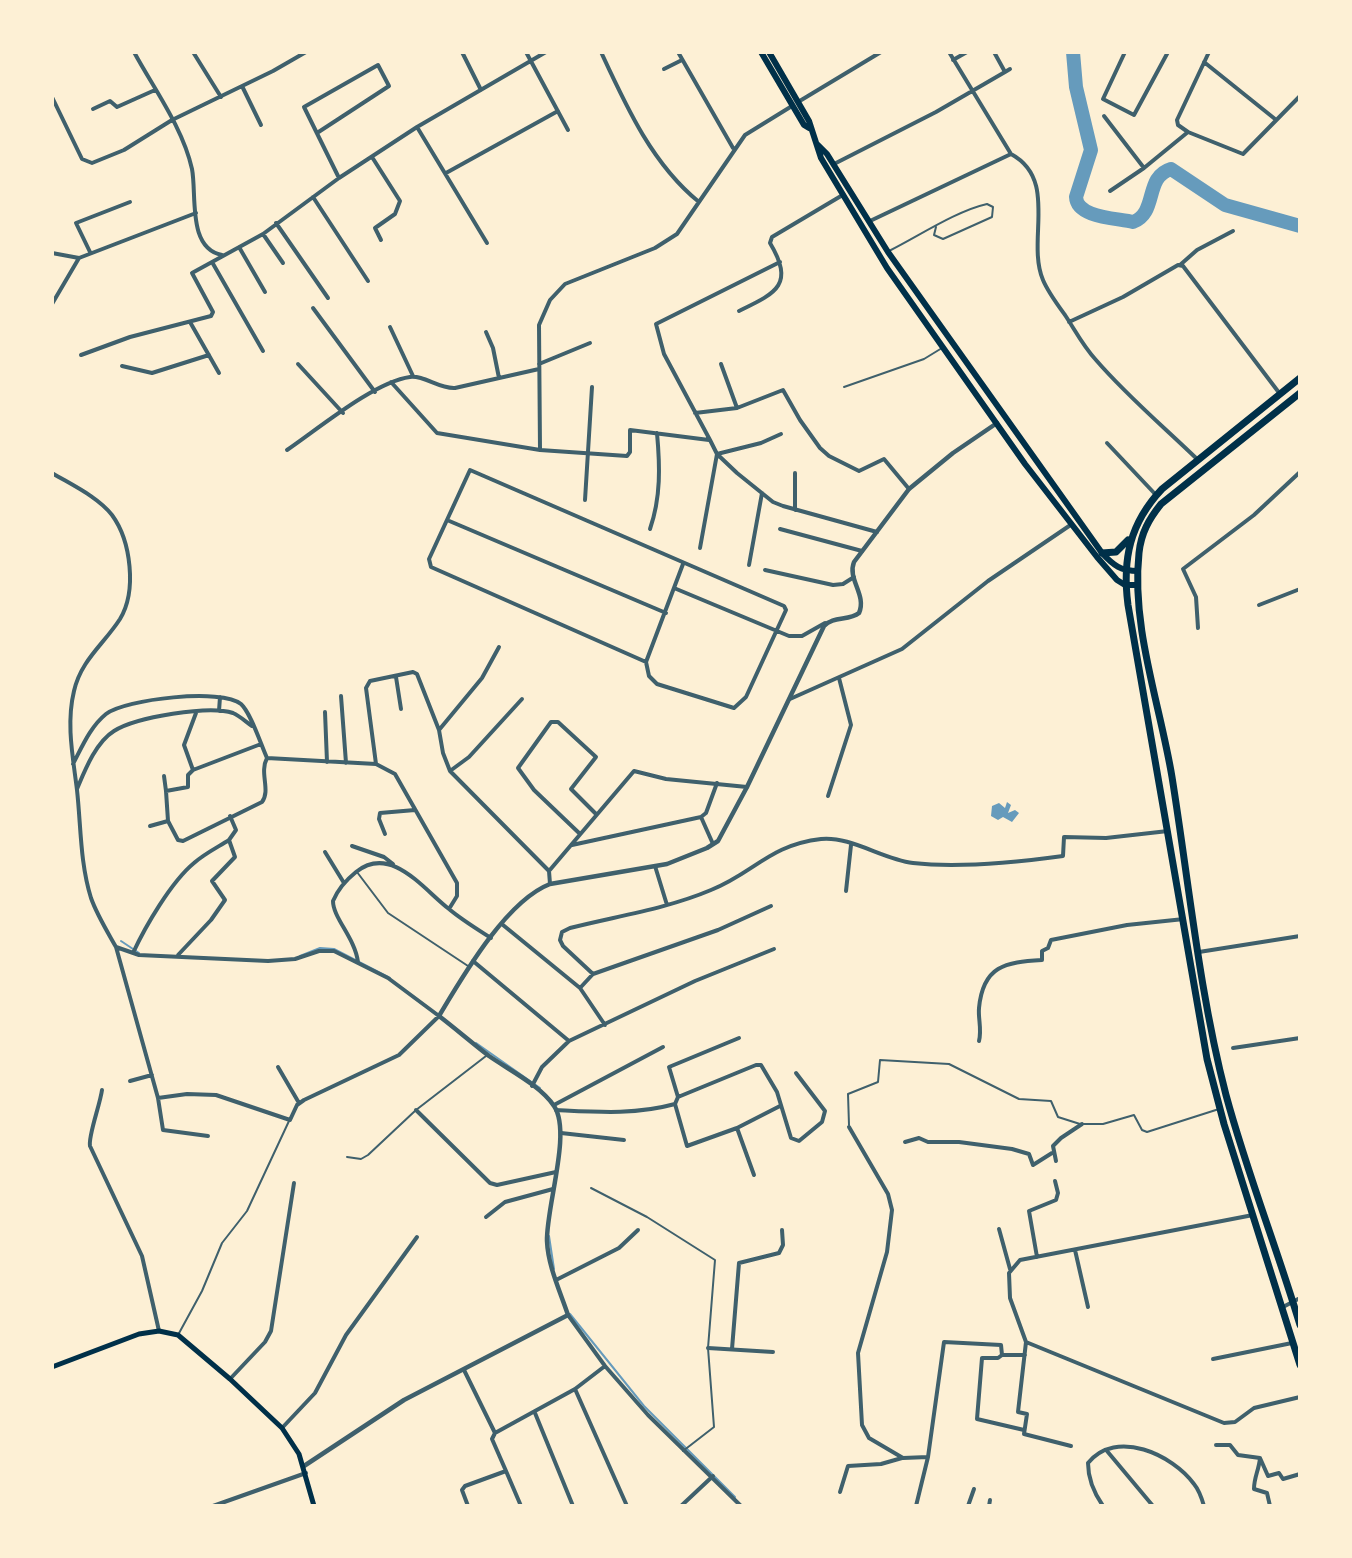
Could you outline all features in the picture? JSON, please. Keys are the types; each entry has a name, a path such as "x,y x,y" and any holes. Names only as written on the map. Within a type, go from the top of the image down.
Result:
{"highway":[{"path":"1102,553 1116,552 1130,537 1147,505 1156,495 1299,378"},
{"path":"1299,393 1161,504 1145,528 1139,553 1138,571 1143,634 1172,775 1212,1031 1226,1092 1255,1191 1296,1300 1299,1319"},
{"path":"1130,537 1125,585 1203,1033 1220,1109 1283,1307 1299,1365"},
{"path":"1203,1033 1212,1031"}],"main road":[{"path":"761,52 795,103"},
{"path":"769,52 804,125 810,128 818,145 834,164 888,252 1102,553 1115,566 1125,571 1138,571"},
{"path":"818,145 820,158 886,268 997,423 1112,575 1125,585 1138,585"},
{"path":"52,1367 128,1337 159,1331 178,1335 230,1379 282,1428 293,1443 304,1466 314,1506"}],"street":[{"path":"134,52 178,130 191,167 202,242 214,254 222,255"},
{"path":"194,52 221,97"},
{"path":"52,97 82,159 90,163 124,150 172,120 306,52"},
{"path":"462,52 481,90"},
{"path":"526,52 568,130"},
{"path":"81,355 130,337 190,322 213,313 191,276 222,255 263,234 339,178 417,127 546,52"},
{"path":"601,52 658,160 673,179 699,202"},
{"path":"678,52 733,147"},
{"path":"540,450 539,325 557,291 565,284 656,248 677,234 733,147 751,129 880,52"},
{"path":"949,52 1011,154 1022,160 1033,174 1040,220 1036,255 1044,282 1096,361 1198,460"},
{"path":"954,60 968,52"},
{"path":"834,164 973,92 1008,70 994,52"},
{"path":"1125,52 1103,99 1137,114 1168,52"},
{"path":"1209,52 1177,120 1178,125 1188,132 1243,153 1299,96"},
{"path":"664,69 682,60"},
{"path":"1204,62 1275,119"},
{"path":"317,133 388,86 378,65 304,107 339,178"},
{"path":"242,86 261,125"},
{"path":"93,109 110,101 117,107 155,90"},
{"path":"446,173 558,111"},
{"path":"1104,116 1144,168"},
{"path":"417,127 487,243"},
{"path":"1110,191 1144,168 1188,132"},
{"path":"870,222 1011,154"},
{"path":"372,157 400,201 394,214 375,228 381,240"},
{"path":"739,311 777,289 781,278 780,262 770,242 772,237 842,196"},
{"path":"313,197 368,280"},
{"path":"90,252 76,223 130,202"},
{"path":"52,304 79,258 196,213"},
{"path":"276,223 328,298"},
{"path":"1069,322 1123,297 1180,265 1197,250 1233,231"},
{"path":"263,234 283,263"},
{"path":"239,247 265,292"},
{"path":"52,253 79,258"},
{"path":"212,262 263,351"},
{"path":"780,262 656,324 664,354 717,454 762,493 773,502 795,510 877,532"},
{"path":"1180,265 1187,268 1280,394"},
{"path":"52,294 59,295"},
{"path":"314,308 375,392"},
{"path":"190,322 219,373"},
{"path":"390,327 413,376"},
{"path":"486,332 493,348 500,378"},
{"path":"287,450 391,382 413,376 449,388 472,386 539,367 590,343"},
{"path":"122,366 152,373 190,363 209,355"},
{"path":"298,364 343,413"},
{"path":"722,364 737,408"},
{"path":"391,382 437,433 540,450 627,456 630,430 710,440"},
{"path":"585,500 592,387"},
{"path":"695,413 737,408 779,390 785,392 800,420 825,453 859,471 884,459 909,489"},
{"path":"674,588 777,632 795,637 828,621 853,617 859,613 862,600 852,566 877,532 909,489 953,453 997,423"},
{"path":"650,529 655,514 659,480 657,433"},
{"path":"717,454 761,443 781,434"},
{"path":"1107,443 1156,495"},
{"path":"700,548 717,454"},
{"path":"646,662 431,567 429,558 470,470 786,607 777,632 746,697 734,708 657,684 649,676 646,662 683,564"},
{"path":"1198,628 1196,597 1183,569 1254,515 1299,472"},
{"path":"52,473 96,501 111,514 121,533 129,572 128,600 122,616 81,670 74,690 70,734 84,873 92,900 116,946 158,1098 164,1130 208,1136"},
{"path":"795,473 795,510"},
{"path":"748,566 762,493"},
{"path":"447,520 666,613"},
{"path":"790,699 902,649 988,581 1072,524"},
{"path":"780,529 863,551"},
{"path":"765,570 833,585 843,584 854,577"},
{"path":"1259,605 1299,588"},
{"path":"158,1098 188,1094 216,1095 290,1120 299,1103 399,1055 439,1016 468,966 530,895 550,884 682,860 713,844 724,833 820,633 828,621"},
{"path":"439,730 482,678 499,647"},
{"path":"376,764 366,688 370,681 415,672 439,730 442,753 450,771 549,871 550,884"},
{"path":"396,677 402,709"},
{"path":"828,796 851,725 839,678"},
{"path":"341,696 346,763"},
{"path":"73,765 92,730 114,709 138,703 220,697 243,706 267,758 262,772 265,799 183,841 174,836 168,821 164,776"},
{"path":"219,711 220,697"},
{"path":"450,771 469,757 522,699"},
{"path":"76,790 86,767 114,730 141,722 219,711 235,714 252,727"},
{"path":"325,712 327,762"},
{"path":"193,770 184,745 197,713"},
{"path":"579,833 534,790 518,768 551,722 558,722 596,757 571,789 596,814"},
{"path":"165,791 188,787 188,775 193,770 261,744"},
{"path":"267,758 376,764 395,774 457,883 457,896 448,909"},
{"path":"549,871 634,771 666,779 747,787"},
{"path":"571,845 701,817 706,813 717,783"},
{"path":"385,834 378,819 380,813 415,810"},
{"path":"133,953 151,918 183,874 194,863 236,833 230,816"},
{"path":"701,817 713,844"},
{"path":"150,826 168,821"},
{"path":"593,974 563,946 560,940 562,932 570,928 666,905 733,881 777,850 821,839 837,839 914,863 972,863 1063,856 1064,837 1106,838 1169,831"},
{"path":"177,956 211,920 225,900 212,881 235,857 229,840"},
{"path":"846,891 851,845"},
{"path":"352,846 384,857 402,869 448,909 491,938"},
{"path":"325,852 344,883"},
{"path":"358,962 352,940 333,907 336,896 344,883 369,865 393,865"},
{"path":"656,866 666,905"},
{"path":"580,988 593,974 718,930 771,906"},
{"path":"979,1041 982,1030 980,1005 987,980 994,970 1025,961 1042,960 1042,951 1048,948 1051,940 1127,925 1184,919"},
{"path":"503,925 580,988 605,1025"},
{"path":"1199,952 1299,936"},
{"path":"116,946 133,953 160,957 268,961 295,959 326,950 358,962 388,978 532,1086 555,1108 561,1133 547,1240 556,1280 568,1315 605,1366 683,1451 713,1476 741,1506"},
{"path":"532,1086 542,1067 569,1041 695,981 774,949"},
{"path":"473,961 569,1041"},
{"path":"739,1038 669,1067 668,1070 678,1097 675,1104 687,1146 737,1128 780,1106"},
{"path":"1233,1048 1299,1038"},
{"path":"555,1108 663,1047"},
{"path":"678,1097 761,1065 769,1075 794,1141 803,1139 824,1119 825,1111 796,1073"},
{"path":"278,1067 299,1103"},
{"path":"130,1081 152,1076"},
{"path":"102,1090 98,1116 90,1135 90,1146 142,1256 159,1331"},
{"path":"555,1108 625,1113 675,1104"},
{"path":"416,1110 490,1184 497,1185 556,1172"},
{"path":"1056,1161 1052,1153 1053,1146 1082,1124"},
{"path":"849,1127 888,1194 892,1210 887,1252 858,1353 862,1425 869,1438 903,1458"},
{"path":"737,1128 754,1175"},
{"path":"561,1133 624,1140"},
{"path":"905,1142 919,1138 928,1142 959,1142 1012,1149 1029,1154 1032,1165 1052,1153"},
{"path":"1037,1257 1029,1211 1056,1200 1058,1193 1055,1181"},
{"path":"230,1379 265,1342 271,1331 294,1183"},
{"path":"486,1217 505,1202 553,1189"},
{"path":"1011,1270 1020,1260 1253,1215"},
{"path":"999,1228 1011,1270 1008,1290 1026,1342 1018,1412 1026,1414 1024,1434 1071,1446"},
{"path":"556,1280 619,1248 638,1230"},
{"path":"732,1349 739,1263 779,1253 783,1245 782,1230"},
{"path":"282,1428 315,1393 346,1335 417,1237"},
{"path":"1075,1250 1088,1307"},
{"path":"1283,1307 1296,1300"},
{"path":"304,1466 404,1400 568,1315"},
{"path":"1287,1321 1299,1319"},
{"path":"916,1506 928,1457 944,1342 1001,1345 1002,1355"},
{"path":"1026,1342 1224,1423 1235,1422 1254,1408 1299,1397"},
{"path":"1213,1359 1293,1343"},
{"path":"708,1348 773,1352"},
{"path":"1024,1430 978,1419 982,1358 1025,1355"},
{"path":"521,1506 492,1440 495,1433 575,1389 605,1366"},
{"path":"464,1370 495,1433"},
{"path":"575,1389 627,1506"},
{"path":"535,1413 573,1506"},
{"path":"1216,1445 1230,1445 1238,1455 1260,1458"},
{"path":"1103,1506 1096,1495 1088,1472 1088,1462 1093,1457 1107,1451 1134,1446 1168,1462 1195,1485 1204,1506"},
{"path":"1107,1451 1153,1506"},
{"path":"840,1492 848,1466 881,1464 903,1458 928,1457"},
{"path":"1260,1458 1268,1476 1279,1473 1283,1479 1299,1474"},
{"path":"1260,1458 1259,1468 1254,1475 1254,1489 1267,1493 1270,1506"},
{"path":"468,1506 462,1490 465,1486 507,1471"},
{"path":"213,1506 306,1473"},
{"path":"681,1506 713,1476"},
{"path":"968,1506 974,1489"},
{"path":"989,1506 990,1500"}],"lane":[{"path":"888,252 936,227 984,204 993,207 992,217 944,239 934,235 936,227"},
{"path":"844,387 924,359 943,348"},
{"path":"357,872 388,913 468,966"},
{"path":"346,1157 361,1159 368,1155 416,1110 488,1055"},
{"path":"849,1127 848,1094 878,1082 879,1060 955,1066 1020,1099 1051,1101 1058,1117 1082,1124 1108,1124 1134,1115 1142,1130 1147,1132 1220,1109"},
{"path":"178,1335 202,1291 222,1243 247,1211 290,1120"},
{"path":"591,1188 646,1217 715,1260 708,1348 714,1427 683,1451"}],"water":[{"path":"1007,802 1011,805 1008,813 1015,810 1019,813 1012,822 1003,817 998,820 991,816 992,806 999,803 1005,808"}],"waterway":[{"path":"1073,52 1076,87 1091,150 1076,197 1083,209 1099,216 1133,222 1146,211 1157,179 1171,169 1225,205 1300,226"},
{"path":"121,941 139,953"},
{"path":"300,956 320,948 334,949 390,978"},
{"path":"476,1043 540,1088"},
{"path":"549,1236 554,1269"},
{"path":"570,1314 644,1406 735,1497"}]}
